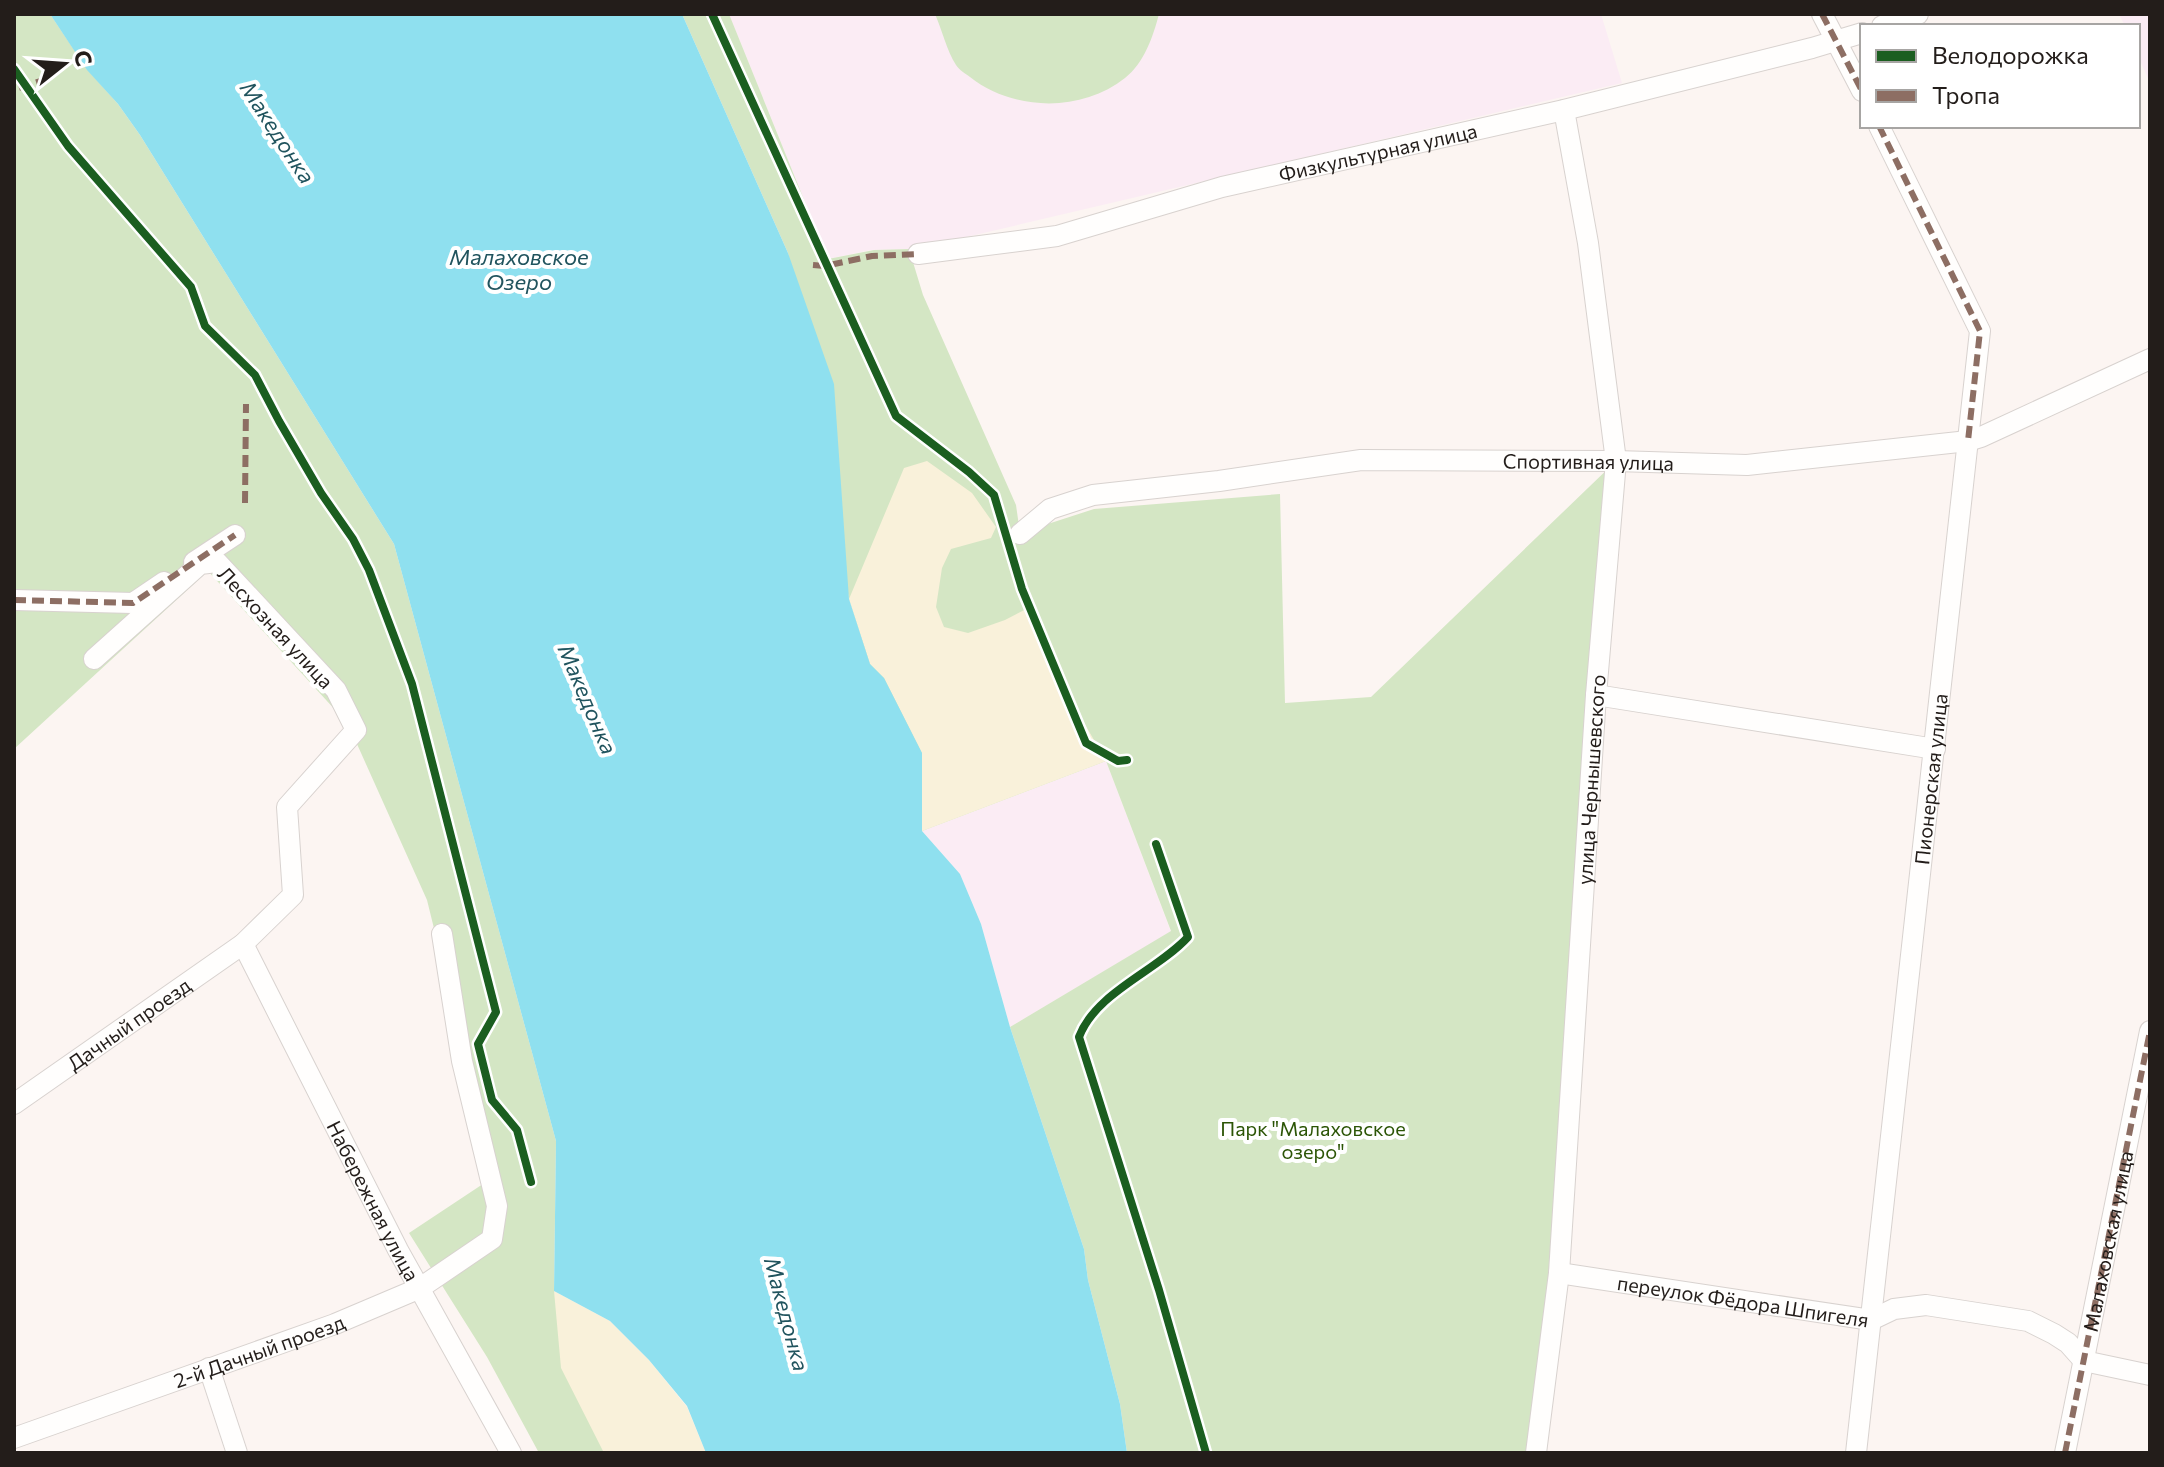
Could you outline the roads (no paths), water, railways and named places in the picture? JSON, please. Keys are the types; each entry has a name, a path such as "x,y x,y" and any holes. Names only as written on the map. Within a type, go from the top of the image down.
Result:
{"street":[{"path":"1822,14 1860,87"},
{"path":"1888,24 1918,14"},
{"name":"Физкультурная улица","path":"918,254 1057,236 1222,187 1564,110 1860,34"},
{"name":"улица Чернышевского","path":"1536,1453 1559,1273 1596,695 1616,461 1588,243 1564,110"},
{"name":"Пионерская улица","path":"1856,1453 1980,331 1880,128"},
{"name":"Спортивная улица","path":"1020,534 1050,509 1093,495 1219,481 1361,460 1747,465 1968,441 2150,359"},
{"path":"14,600 133,603 235,535"},
{"name":"Лесхозная улица","path":"94,659 200,564 217,562 336,690 356,730 287,807 293,895 243,944"},
{"path":"1596,695 1935,749"},
{"name":"2-й Дачный проезд","path":"14,1438 335,1324 420,1288 492,1239 497,1206 462,1061 442,934"},
{"name":"Дачный проезд","path":"14,1104 243,944"},
{"name":"Набережная улица","path":"243,944 398,1250 511,1453"},
{"name":"Малаховская улица","path":"2065,1453 2150,1031"},
{"name":"переулок Фёдора Шпигеля","path":"1559,1273 1871,1320 1894,1309 1926,1305 2028,1321 2068,1343 2084,1361 2150,1375"},
{"path":"209,1368 237,1453"}],"water":[{"name":"Малаховское Озеро","path":"50,14 682,14 788,253 834,384 849,599 870,664 884,678 922,753 922,831 960,874 981,924 1010,1027 1084,1249 1088,1280 1120,1404 1127,1453 706,1453 687,1406 649,1360 610,1321 554,1291 556,1141 394,544 140,135 118,104 87,70"}],"water label":[{"name":"Македонка","path":"278,132"},
{"name":"Македонка","path":"588,699"},
{"name":"Македонка","path":"787,1314"}],"park label":[{"name":"Парк \"Малаховское озеро\"","path":"1313,1140"}]}
